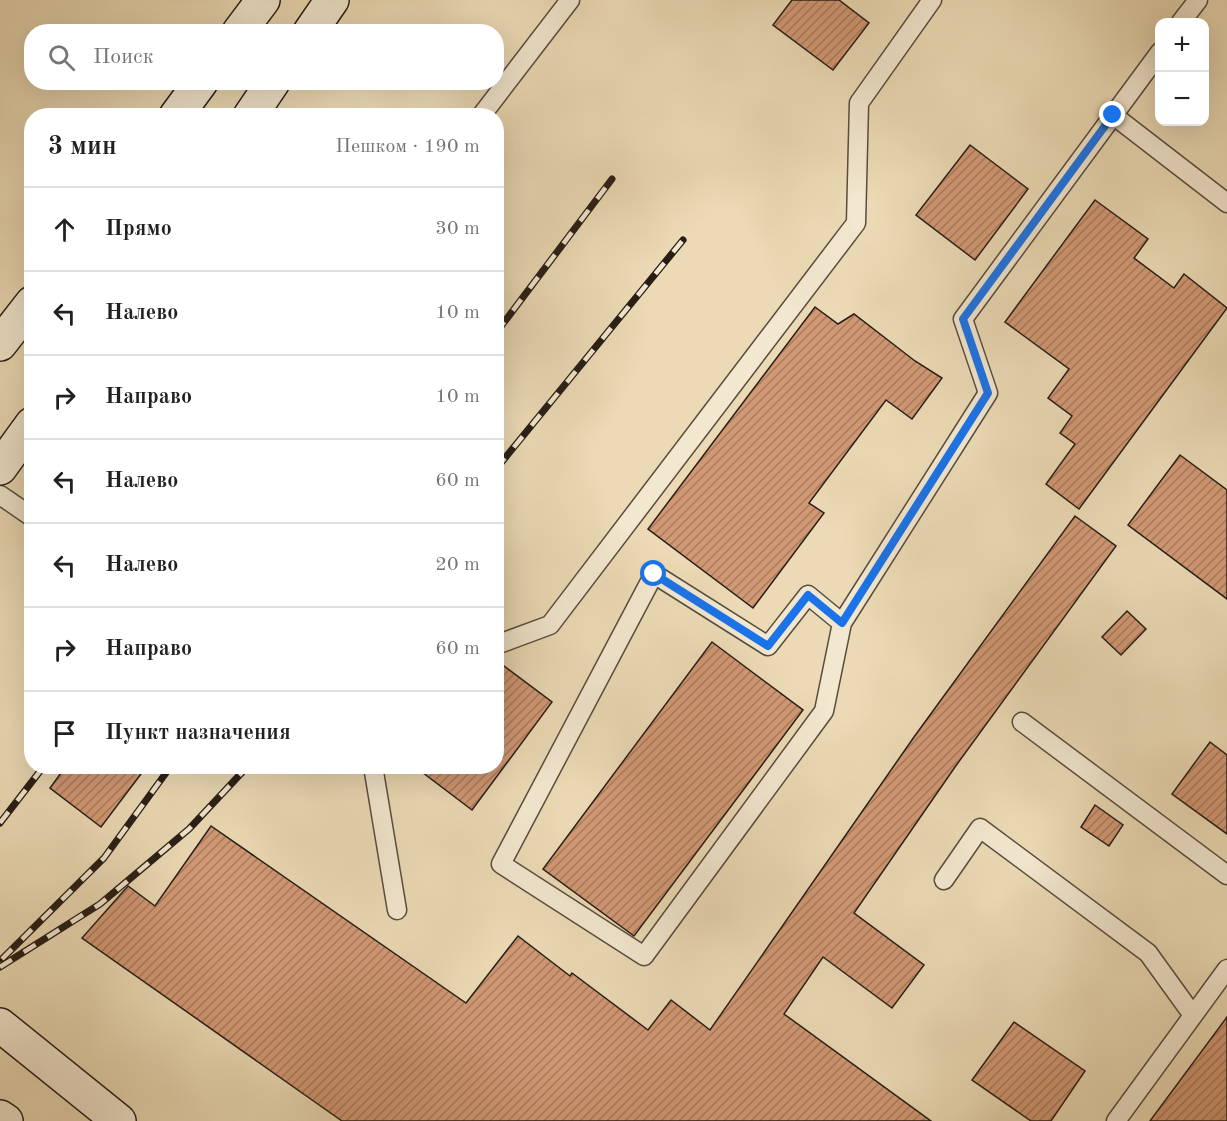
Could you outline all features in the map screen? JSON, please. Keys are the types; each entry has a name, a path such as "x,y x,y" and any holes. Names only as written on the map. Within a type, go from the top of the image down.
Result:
{"street":[{"path":"245,24 263,0"},
{"path":"316,24 332,0"},
{"path":"182,108 195,90"},
{"path":"255,108 268,90"},
{"path":"0,344 24,313"},
{"path":"0,468 24,435"},
{"path":"0,1025 119,1121"},
{"path":"0,1116 6,1121"}],"lane":[{"path":"504,86 570,0"},
{"path":"504,642 550,626 856,223 859,103 932,0"},
{"path":"1184,18 1191,2"},
{"path":"842,623 808,595 768,646 654,574 501,864 644,956 824,711 842,623 988,393 963,319 1155,59"},
{"path":"487,108 501,90"},
{"path":"1113,115 1227,203"},
{"path":"0,495 24,512"},
{"path":"1022,722 1227,875"},
{"path":"373,774 397,910"},
{"path":"944,880 980,828 1148,953 1192,1014"},
{"path":"1116,1121 1227,969"}],"building":[{"path":"792,0 839,0 869,23 833,70 773,25"},
{"path":"970,145 1028,189 975,260 916,215"},
{"path":"1095,200 1148,239 1134,258 1174,288 1184,274 1227,308 1079,509 1046,484 1075,444 1060,433 1072,416 1048,398 1069,369 1005,322"},
{"path":"815,307 838,324 854,314 915,361 942,378 912,419 886,400 809,503 824,513 753,608 648,529"},
{"path":"1180,455 1227,490 1227,599 1128,525"},
{"path":"1075,516 1116,546 955,767 854,913 924,965 892,1008 823,957 784,1014 931,1121 342,1121 82,938 128,886 155,906 211,826 466,1003 518,936 570,976 572,973 648,1030 671,1000 710,1030 914,737"},
{"path":"1127,611 1146,629 1121,655 1102,637"},
{"path":"712,642 803,710 634,936 543,869"},
{"path":"504,666 552,702 504,767"},
{"path":"1210,742 1227,755 1227,834 1172,794"},
{"path":"60,774 141,774 101,827 50,788"},
{"path":"425,774 499,774 472,810"},
{"path":"1095,805 1123,825 1109,846 1081,827"},
{"path":"1227,1017 1227,1121 1150,1121"},
{"path":"1014,1022 1085,1071 1051,1121 1031,1121 972,1080"}],"railway":[{"path":"504,322 612,179"},
{"path":"504,459 683,240"},
{"path":"0,823 38,774"},
{"path":"2,959 104,858 165,774"},
{"path":"0,967 100,904 189,829 241,774"}],"route":[{"path":"654,574 768,646 808,595 842,623 988,393 963,319 1113,115"}]}
